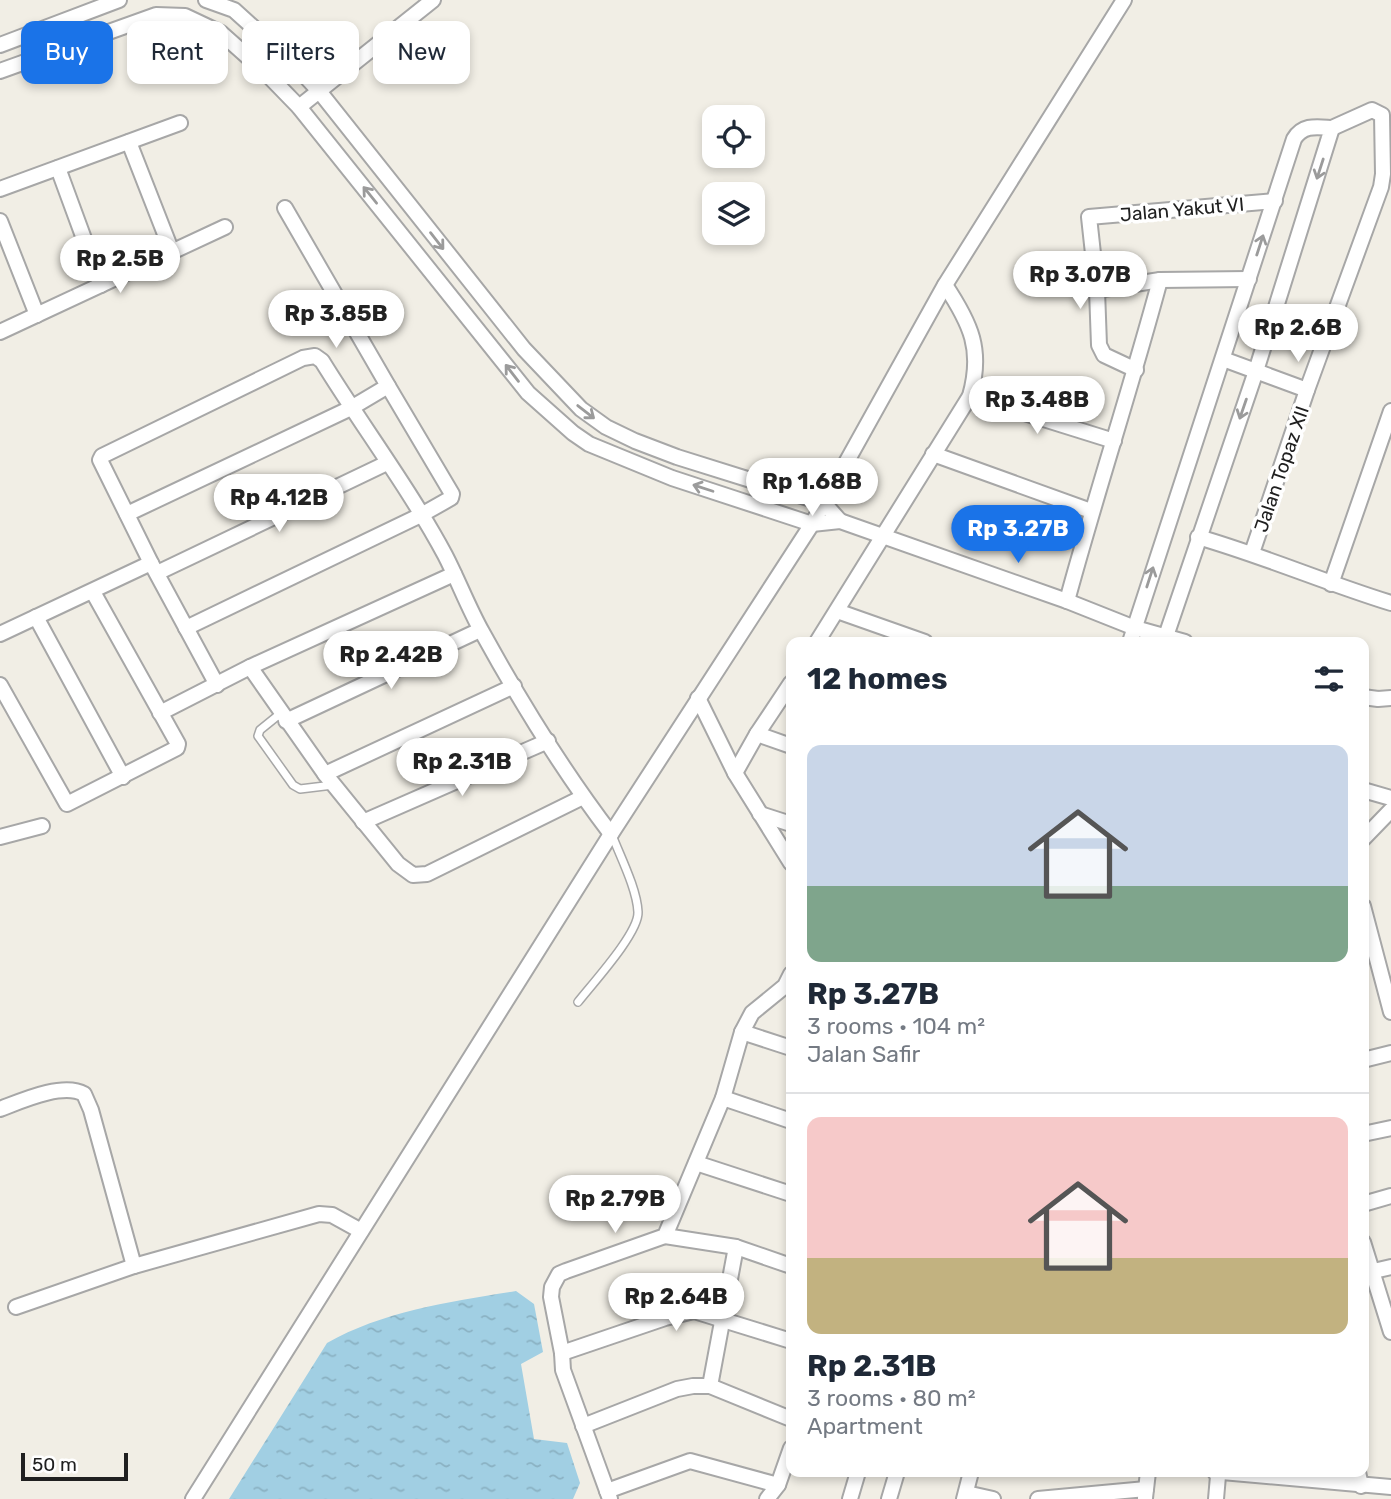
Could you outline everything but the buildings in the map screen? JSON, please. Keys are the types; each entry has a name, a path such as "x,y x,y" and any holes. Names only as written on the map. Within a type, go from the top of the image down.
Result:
{"street":[{"path":"0,45 119,0"},
{"path":"206,0 234,10 319,92 524,349 581,409 606,427 635,441 677,457 824,503 840,521"},
{"path":"299,107 433,0"},
{"path":"193,1499 611,834 812,524 945,285 1124,0"},
{"path":"0,71 156,15 185,16 208,26 234,44 299,107 528,393 572,433 589,444 672,478 812,524 840,521 883,535 1160,637"},
{"name":"Jalan Topaz XII","path":"1252,553 1307,390 1386,189 1381,115 1372,110 1332,128"},
{"path":"0,189 180,123"},
{"path":"1132,637 1294,139 1298,131 1307,127 1332,128 1256,371 1198,537 1167,637"},
{"path":"128,142 172,252"},
{"path":"58,169 101,285"},
{"name":"Jalan Yakut VI","path":"1097,290 1089,217 1275,201"},
{"path":"186,628 421,515 449,500 452,494 285,208"},
{"path":"0,220 37,315"},
{"path":"0,332 225,227"},
{"path":"1136,370 1104,355 1099,345 1097,290 1160,280 1249,279"},
{"path":"1067,601 1160,280"},
{"path":"820,637 971,396 977,372 975,346 966,320 945,285"},
{"path":"217,685 100,464 102,456 303,358 314,356 322,361 421,515 454,574 480,630 583,797 611,834"},
{"path":"1223,359 1307,390"},
{"path":"127,514 351,408 388,386"},
{"path":"971,396 1114,442"},
{"path":"1331,584 1391,411"},
{"path":"933,454 1091,511"},
{"path":"0,634 387,463"},
{"path":"1198,537 1252,553 1331,584 1391,603"},
{"path":"160,713 250,667 454,574"},
{"path":"0,685 66,803 70,804 178,747 93,592"},
{"path":"837,611 911,637"},
{"path":"36,617 123,777"},
{"path":"284,717 480,630"},
{"path":"250,667 329,780 406,872 420,875 439,868 583,797"},
{"path":"329,780 514,686"},
{"path":"736,773 757,733 786,690"},
{"path":"698,698 736,773 786,855"},
{"path":"1385,698 1391,708"},
{"path":"757,733 786,744"},
{"path":"363,822 548,741"},
{"path":"1369,792 1391,798"},
{"path":"1369,833 1391,810"},
{"path":"760,814 786,822"},
{"path":"0,837 42,826"},
{"path":"1369,945 1391,1012"},
{"path":"665,1237 723,1098 742,1032 752,1013 786,984"},
{"path":"742,1032 786,1046"},
{"path":"1369,1058 1391,1053"},
{"path":"0,1109 34,1097 66,1090 84,1094 91,1110 134,1266"},
{"path":"723,1098 786,1119"},
{"path":"1369,1133 1391,1128"},
{"path":"696,1163 786,1192"},
{"path":"1369,1202 1391,1196"},
{"path":"16,1307 134,1266 319,1214 332,1216 361,1231"},
{"path":"778,1485 690,1461 608,1495 563,1370 551,1297 552,1287 559,1275 665,1237 736,1247 786,1264"},
{"path":"710,1386 736,1247"},
{"path":"1369,1273 1391,1267"},
{"path":"1369,1276 1391,1332"},
{"path":"562,1353 694,1311 786,1339"},
{"path":"583,1426 677,1389 693,1386 710,1386 786,1417"},
{"path":"767,1499 778,1485 786,1462"},
{"path":"850,1499 857,1477"},
{"path":"888,1499 895,1477"},
{"path":"970,1477 965,1496 993,1499"},
{"path":"1216,1499 1218,1477"},
{"path":"1312,1477 1359,1479 1391,1487"},
{"path":"1038,1499 1145,1494"}],"lane":[{"path":"284,717 260,730 258,736 290,782 300,789 329,780"},
{"path":"578,1002 625,942 637,918 632,890 611,834"}],"water":[{"path":"516,1291 534,1304 543,1352 521,1364 534,1439 567,1443 580,1483 573,1499 229,1499 327,1343 395,1315 443,1303"}]}
